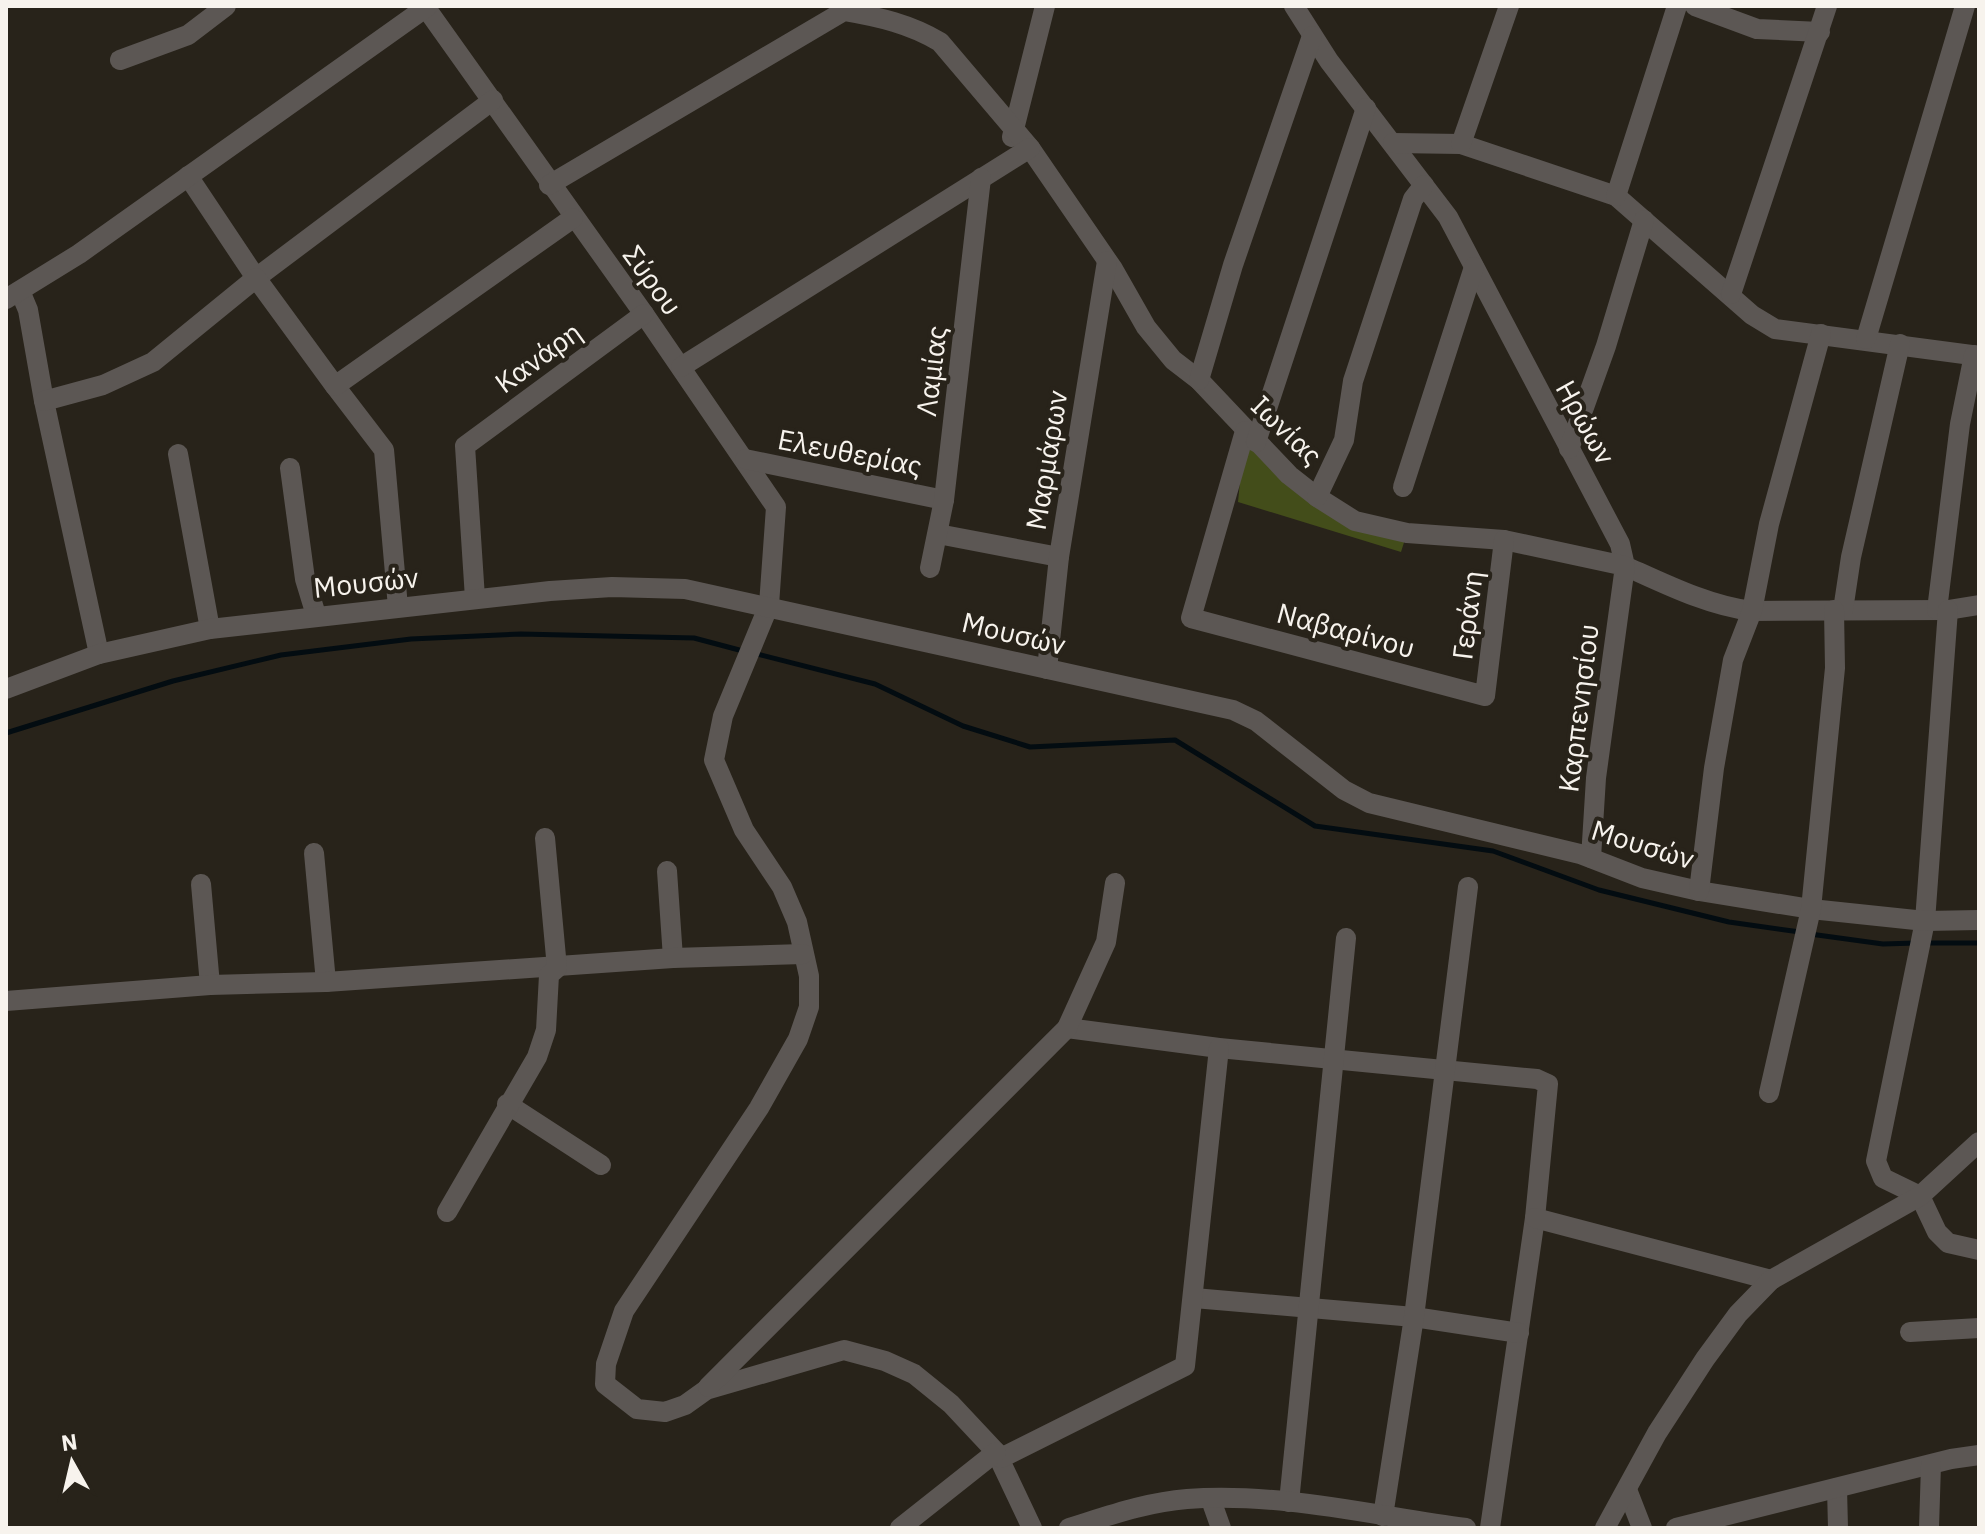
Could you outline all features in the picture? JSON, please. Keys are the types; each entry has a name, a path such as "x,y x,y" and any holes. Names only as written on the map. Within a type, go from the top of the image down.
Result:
{"street":[{"path":"120,60 188,35 226,6"},
{"path":"1009,161 1013,127 1045,6"},
{"name":"Ηρώων","path":"1294,6 1312,36 1448,217 1620,544 1625,566"},
{"path":"1461,144 1509,6"},
{"path":"1616,196 1677,6"},
{"path":"1695,6 1757,29 1820,32"},
{"path":"1731,294 1827,6"},
{"path":"1866,339 1965,6"},
{"path":"99,654 44,401 28,310 13,295 427,7"},
{"name":"Σύρου","path":"427,7 776,507 769,605 723,716 714,760 744,830 782,887 797,922 811,988 809,1007 798,1039 759,1108 624,1311 606,1364 605,1384 637,1409 665,1412 685,1405 706,1390"},
{"path":"549,185 842,9"},
{"name":"Ιωνίας","path":"842,9 887,19 922,31 940,42 1030,148 1107,261 1146,327 1173,360 1199,380 1251,437 1317,497 1355,521 1407,533 1504,540 1625,566"},
{"path":"1199,380 1233,265 1312,36"},
{"path":"44,401 103,385 153,362 256,278 493,100"},
{"path":"1251,437 1366,108"},
{"path":"1393,143 1461,144 1616,196 1752,315 1775,329 1976,355 1960,424 1942,610 1925,921 1876,1161 1877,1170 1890,1184 1920,1196 1937,1232 1948,1243 1979,1250"},
{"path":"681,367 1030,148"},
{"path":"188,176 256,278 384,450 398,607"},
{"name":"Λαμίας","path":"930,568 944,500 981,178"},
{"path":"1317,497 1344,440 1353,381 1413,199 1424,185"},
{"path":"335,386 573,218"},
{"path":"1569,449 1606,346 1644,220"},
{"name":"Μαρμάρων","path":"1047,669 1059,557 1107,261"},
{"path":"1403,487 1474,267"},
{"name":"Κανάρη","path":"475,598 465,446 644,314"},
{"path":"1699,891 1714,768 1733,660 1752,611 1769,524 1821,334"},
{"path":"1769,1093 1811,909 1838,610 1900,344"},
{"name":"Ναβαρίνου","path":"1251,437 1191,618 1485,696"},
{"path":"178,454 210,629"},
{"name":"Ελευθερίας","path":"745,459 944,500"},
{"path":"290,468 305,579 316,615"},
{"path":"938,534 1059,557"},
{"name":"Γεράνη","path":"1485,696 1504,540"},
{"path":"1625,566 1679,589 1736,609 1752,611 1942,610 1979,605"},
{"name":"Καρπενησίου","path":"1591,858 1596,778 1625,566"},
{"name":"Μουσών","path":"7,684 99,654 210,629 475,598 612,587 685,589 769,605 1233,710 1247,715 1344,790 1369,803 1591,858 1642,878 1699,891 1811,909 1925,921 1979,920"},
{"path":"545,838 557,968"},
{"path":"314,853 326,982"},
{"path":"667,871 673,958"},
{"path":"706,1390 1067,1028 1106,942 1115,883"},
{"path":"201,884 210,985"},
{"path":"1383,1516 1414,1317 1468,887"},
{"path":"1289,1502 1346,938"},
{"path":"6,1001 210,985 326,982 673,958 803,954"},
{"path":"447,1212 537,1057 546,1030 549,975 557,968"},
{"path":"1067,1028 1219,1048 1537,1079 1548,1084 1535,1218 1490,1528"},
{"path":"900,1528 998,1455 1185,1366 1219,1048"},
{"path":"507,1104 601,1165"},
{"path":"1605,1528 1628,1492 1657,1433 1738,1314 1771,1280 1920,1196 1979,1142"},
{"path":"1535,1218 1771,1280"},
{"path":"1194,1298 1414,1317 1519,1333"},
{"path":"1910,1332 1979,1328"},
{"path":"706,1390 844,1350 914,1374 951,1404 998,1455 1032,1528"},
{"path":"1676,1528 1979,1455"},
{"path":"1929,1528 1931,1465"},
{"path":"1837,1488 1838,1528"},
{"path":"1628,1492 1642,1528"},
{"path":"1211,1500 1221,1528"},
{"path":"1069,1528 1145,1505 1211,1500 1289,1502 1466,1528"}],"green space":[{"path":"1245,431 1317,497 1407,533 1401,552 1238,502"}],"waterway":[{"path":"6,733 173,681 281,655 411,639 521,634 694,638 743,651"},
{"path":"753,653 875,684 963,726 1030,747 1175,740 1315,826 1493,851 1599,890 1729,922 1800,932"},
{"path":"1810,934 1883,944 1916,943"},
{"path":"1926,943 1979,943"}]}
